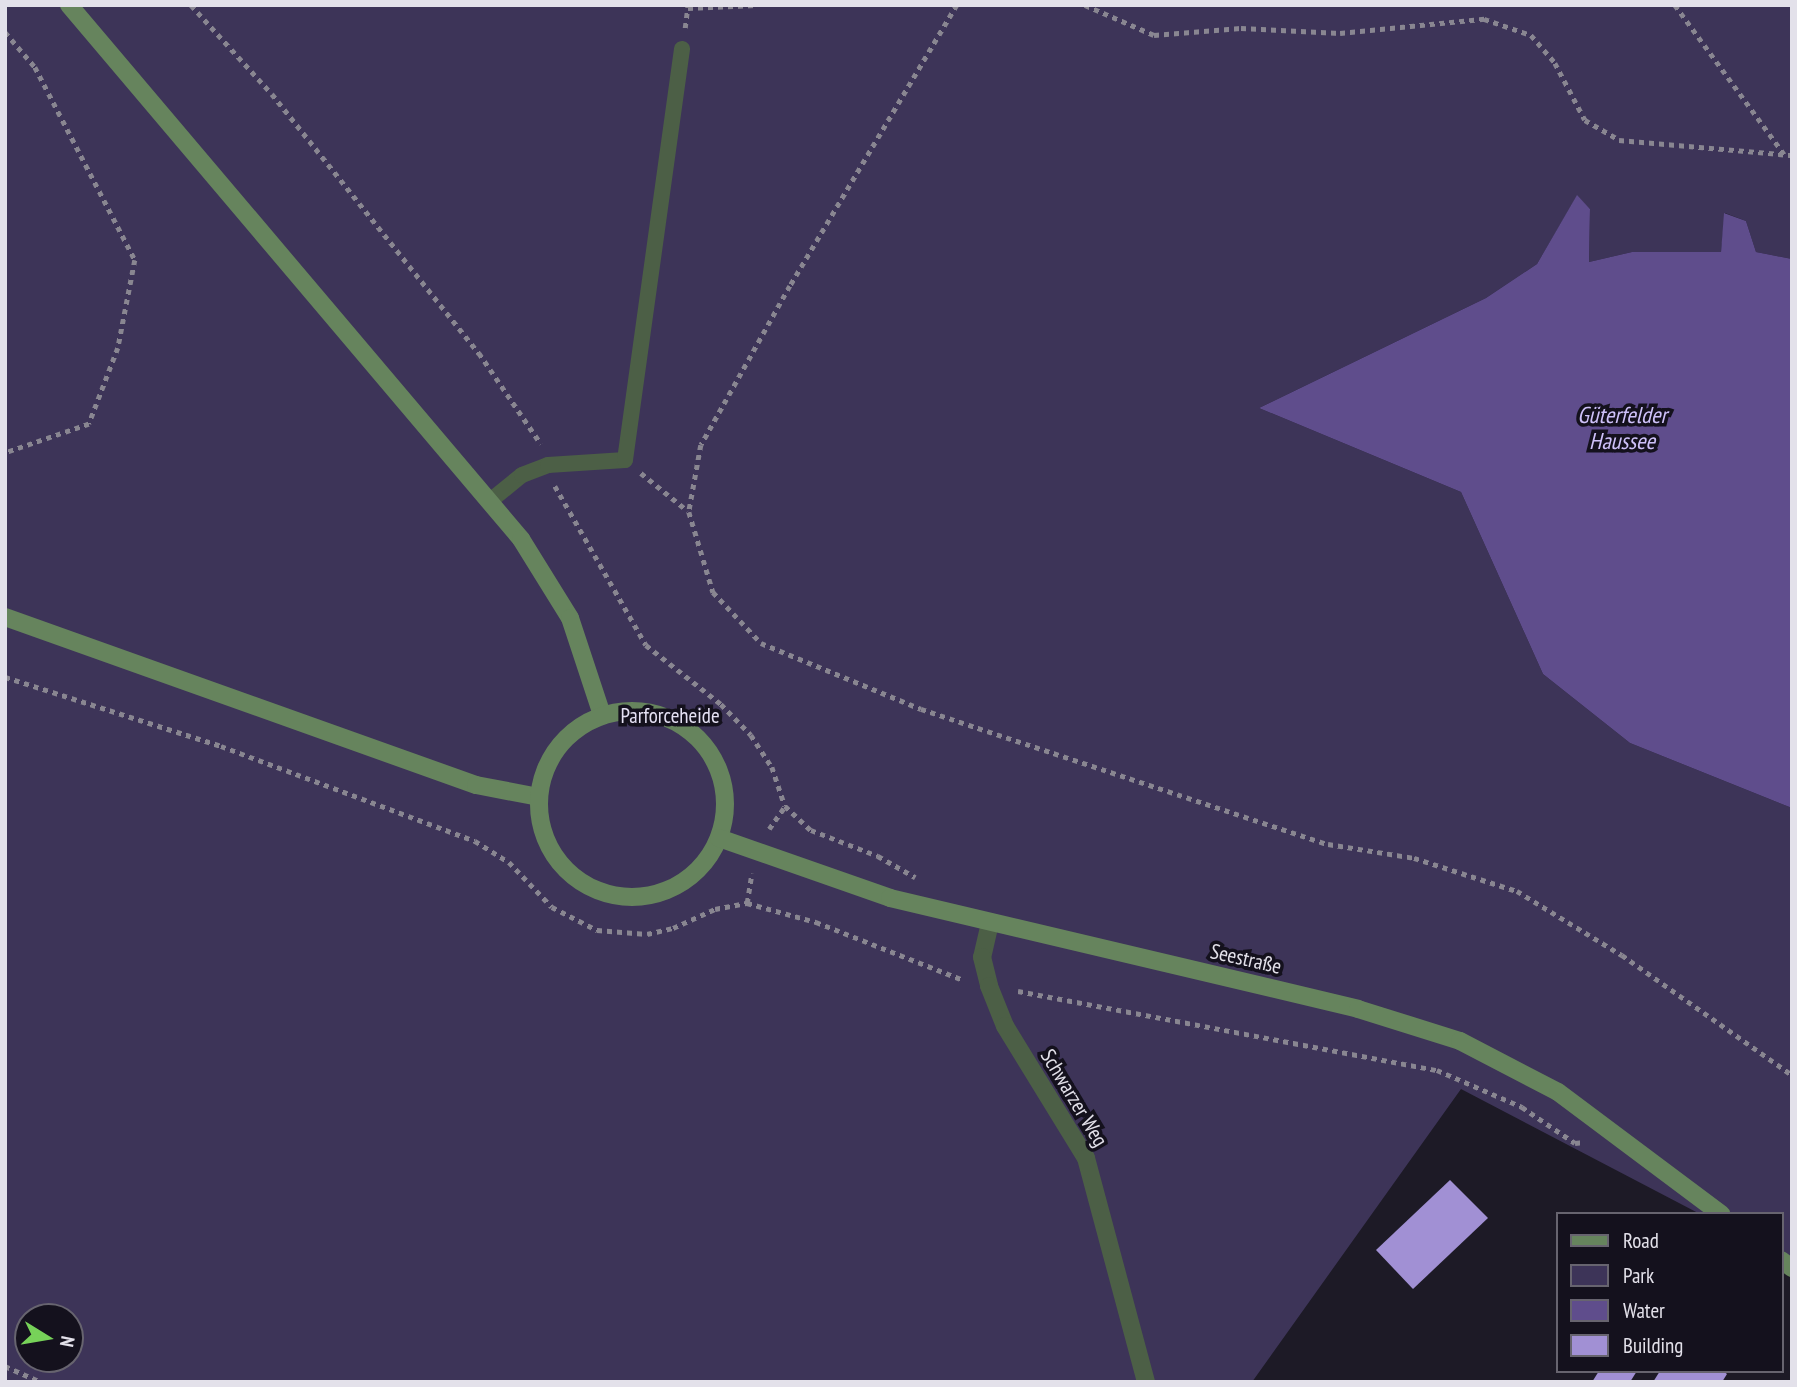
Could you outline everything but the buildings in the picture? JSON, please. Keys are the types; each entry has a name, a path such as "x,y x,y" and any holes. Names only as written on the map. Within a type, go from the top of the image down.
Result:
{"main road":[{"path":"69,5 490,501 558,596 602,715"},
{"path":"5,617 476,785 539,797"},
{"path":"628,710 654,713 679,723 700,740 715,761 723,786 725,813 719,838 687,880 663,892 637,897 611,895 586,886 565,869 550,848 541,823 539,797 545,770 558,747 578,728 602,715 628,710"},
{"name":"Seestraße","path":"719,838 935,910 1425,1027 1514,1066 1621,1135 1718,1212"}],"street":[{"name":"Schwarzer Weg","path":"990,923 982,957 989,986 1004,1026 1086,1158 1146,1382"}],"lane":[{"path":"490,501 522,475 548,465 625,460 682,49"}],"path":[{"path":"191,5 272,94 479,353 528,419 566,511 646,645 721,704 751,735 772,767 785,806 811,830 877,856 924,882 935,910"},
{"path":"688,8 756,5"},
{"path":"957,5 790,286 701,445 689,512 713,592 761,643 920,709 1328,845 1413,858 1517,891 1622,955 1792,1075"},
{"path":"1085,5 1154,35 1241,28 1340,33 1484,19 1531,35 1555,63 1585,120 1619,140 1792,155"},
{"path":"1675,5 1784,154"},
{"path":"5,32 35,67 135,260 118,348 89,424 5,453"},
{"path":"625,460 689,512"},
{"path":"5,677 221,746 475,841 509,862 552,907 597,930 648,934 673,928 715,909 747,903 816,922 953,976 989,986 1401,1061 1437,1070 1500,1095 1574,1143 1621,1135"},
{"path":"769,828 785,806"},
{"path":"747,903 750,881"},
{"path":"5,1366 41,1382"}],"green space":[{"name":"Parforceheide","path":"5,5 1792,5 1792,259 1756,252 1746,221 1725,213 1721,252 1632,252 1589,262 1590,209 1577,196 1537,264 1486,298 1259,408 1461,492 1543,674 1630,743 1792,808 1792,1267 1783,1261 1783,1212 1696,1212 1461,1089 1252,1382 5,1382"}],"water":[{"name":"Güterfelder Haussee","path":"1577,195 1590,209 1589,262 1632,252 1721,252 1724,213 1746,221 1756,252 1792,259 1792,808 1630,743 1543,674 1461,492 1259,408 1486,298 1537,264"}]}
